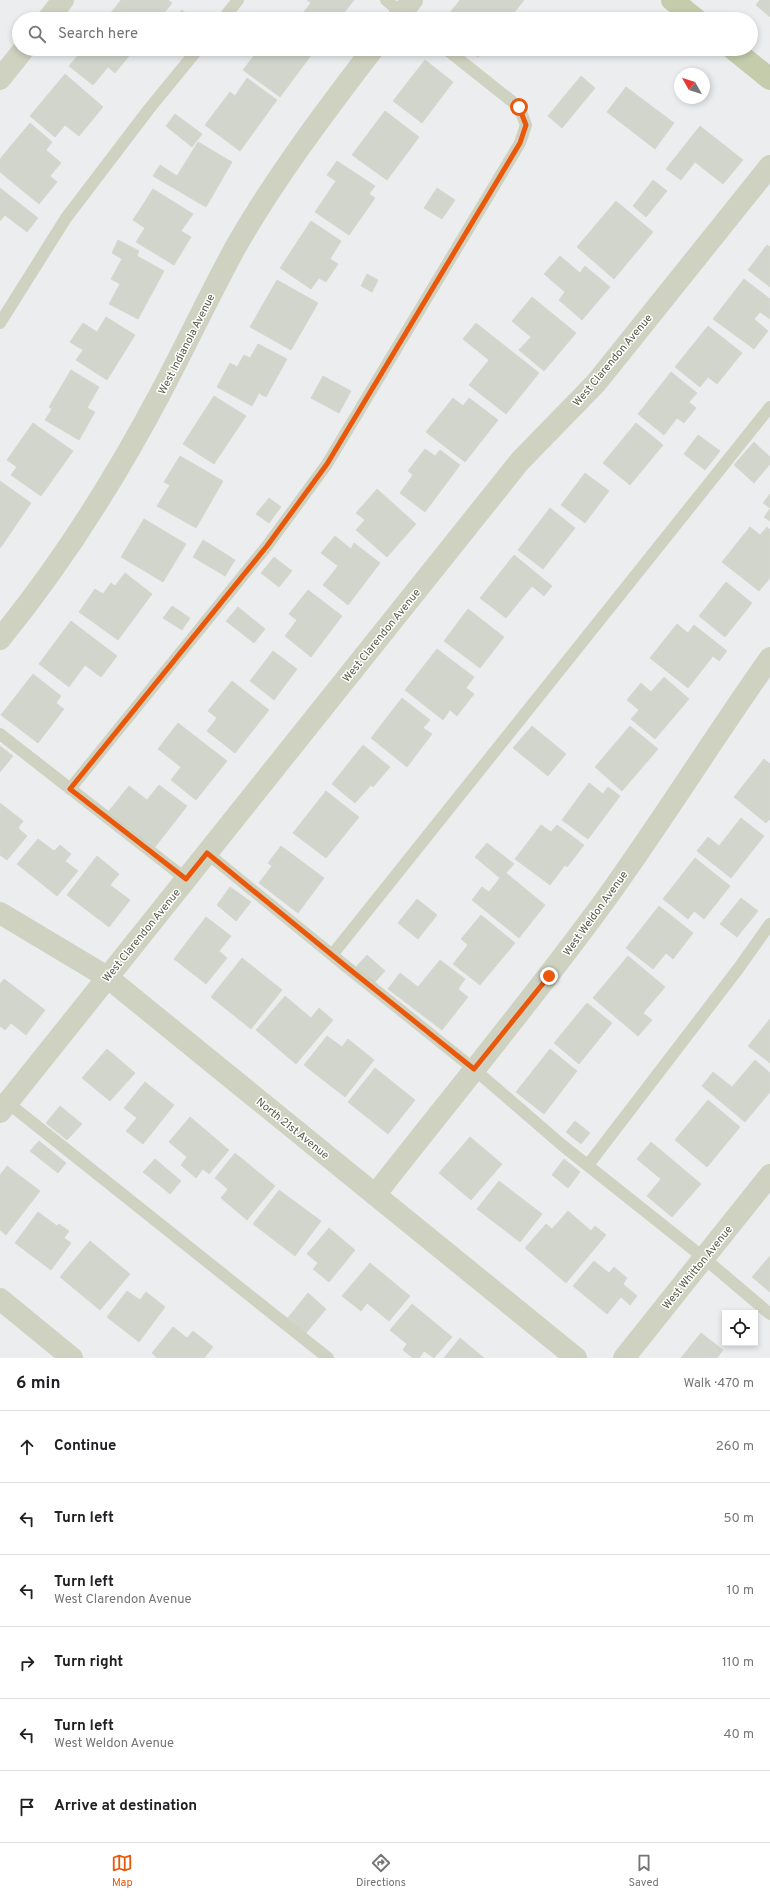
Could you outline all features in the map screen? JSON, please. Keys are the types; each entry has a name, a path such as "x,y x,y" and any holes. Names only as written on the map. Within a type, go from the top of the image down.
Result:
{"main road":[{"path":"676,1 688,12"},
{"path":"742,56 770,79"}],"street":[{"path":"54,12 63,0"},
{"path":"0,79 18,56"},
{"name":"West Indianola Avenue","path":"0,639 67,550 103,495 161,392 193,327 236,247 281,174 368,56"},
{"name":"West Clarendon Avenue","path":"2,1104 207,853 520,461 596,383 770,166"},
{"name":"West Weldon Avenue","path":"375,1195 549,976 601,906 664,817 770,658"},
{"name":"North 21st Avenue","path":"0,913 107,977 576,1358"},
{"name":"West Whitton Avenue","path":"624,1358 770,1175"},
{"path":"0,1299 72,1358"}],"lane":[{"path":"229,12 238,0"},
{"path":"0,323 66,218 192,56"},
{"path":"70,789 267,546 327,464 520,143 526,125 519,107 455,56"},
{"path":"332,955 770,407"},
{"path":"0,734 186,879"},
{"path":"207,853 474,1069 588,1165 704,1258 770,1314"},
{"path":"588,1165 733,975 770,924"},
{"path":"2,1104 328,1358"}],"building":[{"path":"121,0 168,0 172,3 165,12 112,12"},
{"path":"307,0 354,0 345,12 304,12 311,3"},
{"path":"460,0 524,0 515,12 451,12"},
{"path":"760,0 770,0 770,17 756,5"},
{"path":"77,56 129,56 115,73 108,67 93,85 69,66"},
{"path":"254,56 311,56 280,97 243,70"},
{"path":"425,60 453,82 422,123 393,101"},
{"path":"65,74 103,107 79,136 65,125 55,137 30,116"},
{"path":"581,76 595,88 562,128 548,116"},
{"path":"247,78 277,100 240,151 205,125 230,92 235,96"},
{"path":"626,87 674,123 655,149 607,112"},
{"path":"385,111 419,137 387,180 352,155"},
{"path":"175,114 202,134 192,147 166,126"},
{"path":"30,123 52,142 46,150 61,163 50,176 57,182 39,204 0,172 0,159"},
{"path":"700,126 743,160 723,184 695,162 681,180 666,169"},
{"path":"198,142 232,162 206,207 153,176 160,165 177,176"},
{"path":"337,161 375,186 369,194 375,198 349,235 315,212 336,181 327,175"},
{"path":"653,180 667,191 646,217 633,206"},
{"path":"0,188 38,218 27,232 5,215 0,221"},
{"path":"437,188 455,200 442,219 424,208"},
{"path":"153,189 193,214 181,231 191,237 174,265 136,242 145,228 133,220"},
{"path":"616,201 653,232 614,279 577,247"},
{"path":"311,221 341,241 330,259 338,264 326,282 319,278 311,289 280,268"},
{"path":"118,240 139,251 137,256 164,271 138,319 109,304 120,284 111,279 122,259 112,253"},
{"path":"767,245 770,247 770,287 748,270"},
{"path":"560,256 580,273 585,266 610,287 582,320 559,300 565,292 544,274"},
{"path":"367,274 378,280 372,292 361,286"},
{"path":"744,279 770,299 770,319 760,312 754,319 768,331 754,349 713,319"},
{"path":"277,280 318,303 291,350 250,327"},
{"path":"532,297 576,333 544,371 519,350 531,337 512,321"},
{"path":"106,317 135,335 107,380 76,360 83,350 70,342 83,323 97,332"},
{"path":"476,323 539,373 506,414 469,385 489,360 463,339"},
{"path":"708,326 742,353 717,384 708,377 700,387 675,367"},
{"path":"258,344 287,359 266,397 259,393 252,406 217,387 230,363 237,367 244,355 250,358"},
{"path":"71,370 99,387 87,408 95,412 79,440 45,420 52,409 49,407"},
{"path":"671,372 697,393 689,402 696,408 684,423 677,418 664,435 638,414"},
{"path":"323,376 351,391 339,413 311,398"},
{"path":"214,396 246,416 214,464 183,444"},
{"path":"453,398 463,406 469,398 498,420 465,462 426,432"},
{"path":"33,423 73,451 41,496 11,475 17,467 7,460"},
{"path":"636,423 663,445 630,485 603,463"},
{"path":"698,435 720,451 705,470 684,454"},
{"path":"754,442 770,457 770,464 754,483 734,465"},
{"path":"425,449 435,456 440,450 460,465 425,512 400,493 413,475 408,471"},
{"path":"180,456 223,481 196,528 157,506 170,485 164,482"},
{"path":"585,473 609,491 585,523 561,505"},
{"path":"0,481 31,503 1,547 0,547"},
{"path":"377,489 416,524 387,557 356,530 365,520 356,513"},
{"path":"770,494 770,508 763,503"},
{"path":"269,498 281,507 269,523 256,514"},
{"path":"550,508 575,528 543,569 518,550"},
{"path":"770,509 770,521 764,517"},
{"path":"144,519 186,544 163,582 121,557"},
{"path":"750,527 760,535 767,527 770,530 770,578 759,591 722,562"},
{"path":"335,536 351,549 354,543 380,563 348,605 323,585 338,566 321,553"},
{"path":"203,540 235,560 225,576 193,557"},
{"path":"514,555 552,586 544,596 532,586 506,618 480,598"},
{"path":"274,557 292,571 279,587 261,573"},
{"path":"125,573 152,594 118,640 79,612 95,589 103,594 111,583 115,586"},
{"path":"726,582 752,603 725,637 699,616"},
{"path":"308,590 342,616 311,657 285,636 297,620 289,614"},
{"path":"172,606 190,618 182,630 163,618"},
{"path":"238,607 265,629 254,643 226,621"},
{"path":"468,609 504,637 480,668 444,641"},
{"path":"71,621 117,656 101,677 85,665 69,687 39,664"},
{"path":"677,624 688,633 694,625 727,651 719,661 713,656 688,688 650,658"},
{"path":"437,649 474,677 466,688 474,694 457,716 450,710 443,720 405,690"},
{"path":"273,651 297,669 274,700 250,681"},
{"path":"33,674 61,696 56,703 64,709 38,743 1,715"},
{"path":"664,677 689,699 655,739 631,719 639,710 627,700 641,683 651,692"},
{"path":"232,681 269,710 235,753 207,731 217,718 208,711"},
{"path":"402,698 430,720 423,728 432,734 407,767 371,738"},
{"path":"178,723 227,761 196,800 171,780 181,767 158,749"},
{"path":"532,726 566,754 548,776 513,748"},
{"path":"630,726 658,749 622,791 595,767"},
{"path":"363,745 390,767 373,787 371,785 355,803 332,784"},
{"path":"0,746 13,756 0,772"},
{"path":"764,759 770,764 770,819 766,823 734,797"},
{"path":"589,783 603,794 608,787 620,796 588,839 562,820"},
{"path":"159,785 187,806 155,847 109,811 129,786 147,800"},
{"path":"326,791 359,817 326,858 293,833"},
{"path":"0,803 23,821 18,828 27,836 7,860 0,855"},
{"path":"741,818 764,836 731,878 697,851 708,837 719,846"},
{"path":"541,825 551,832 557,825 584,845 567,867 565,865 550,885 515,859"},
{"path":"38,839 54,851 60,845 71,854 65,861 78,871 57,896 17,864"},
{"path":"487,843 514,864 506,873 545,905 519,938 472,900 482,887 489,892 500,878 475,857"},
{"path":"281,846 324,878 298,913 259,883 272,866 268,863"},
{"path":"97,856 119,874 110,885 130,900 109,927 67,895"},
{"path":"695,858 730,886 704,919 694,911 688,919 663,899"},
{"path":"230,887 251,902 236,921 217,905"},
{"path":"741,898 758,911 737,937 720,924"},
{"path":"417,899 437,915 418,939 398,923"},
{"path":"659,906 693,933 673,959 666,953 653,969 626,948"},
{"path":"481,915 515,943 480,985 453,964 468,945 461,939"},
{"path":"206,917 231,936 219,951 227,958 206,984 174,959"},
{"path":"367,955 385,971 374,983 356,967"},
{"path":"628,956 665,987 643,1013 652,1020 638,1036 593,998"},
{"path":"242,958 282,990 251,1029 211,997"},
{"path":"440,960 465,979 458,989 468,997 442,1030 388,989 400,973 418,987"},
{"path":"4,979 45,1010 26,1035 11,1023 5,1030 0,1026 0,984"},
{"path":"285,996 311,1018 319,1008 333,1020 296,1064 256,1030"},
{"path":"587,1003 612,1023 579,1064 554,1043"},
{"path":"770,1019 770,1063 748,1046"},
{"path":"327,1036 342,1047 348,1039 374,1060 345,1097 304,1065"},
{"path":"107,1049 135,1073 110,1101 82,1078"},
{"path":"550,1049 577,1071 544,1114 516,1092"},
{"path":"755,1060 770,1073 770,1092 745,1122 702,1086 713,1072 732,1087"},
{"path":"375,1068 415,1100 388,1134 348,1102"},
{"path":"145,1082 174,1105 143,1144 126,1131 137,1118 124,1108"},
{"path":"708,1100 740,1127 707,1167 675,1140"},
{"path":"60,1106 82,1124 67,1140 46,1123"},
{"path":"190,1117 229,1150 209,1174 203,1169 196,1178 181,1165 187,1157 169,1142"},
{"path":"575,1121 590,1133 581,1144 566,1132"},
{"path":"470,1137 502,1164 471,1200 439,1173"},
{"path":"39,1141 66,1163 58,1173 30,1151"},
{"path":"651,1142 701,1184 672,1217 647,1196 661,1179 637,1159"},
{"path":"235,1153 275,1186 247,1220 221,1198 228,1189 215,1178"},
{"path":"155,1159 181,1181 170,1194 143,1172"},
{"path":"564,1159 580,1172 568,1188 552,1175"},
{"path":"7,1166 40,1191 6,1235 0,1230 0,1175"},
{"path":"499,1181 542,1214 520,1242 477,1209"},
{"path":"279,1190 321,1221 295,1256 253,1224"},
{"path":"568,1211 591,1231 595,1226 606,1235 566,1283 525,1248 546,1224 552,1229"},
{"path":"38,1212 57,1226 59,1224 69,1231 64,1238 71,1243 51,1270 15,1243"},
{"path":"329,1228 355,1250 329,1282 313,1269 318,1263 307,1254"},
{"path":"90,1241 130,1274 100,1310 60,1277"},
{"path":"770,1256 770,1292 752,1277"},
{"path":"594,1261 609,1273 614,1267 627,1278 623,1284 637,1296 630,1305 621,1297 607,1314 573,1286"},
{"path":"370,1263 410,1296 389,1321 367,1303 361,1311 342,1296"},
{"path":"127,1291 140,1300 146,1292 165,1307 139,1342 107,1317"},
{"path":"308,1293 326,1309 305,1334 287,1319"},
{"path":"412,1304 452,1337 434,1358 424,1351 419,1358 413,1358 403,1350 407,1344 390,1330"},
{"path":"173,1327 187,1338 193,1331 213,1347 204,1358 157,1358 152,1353"},
{"path":"701,1333 723,1350 717,1358 681,1358"},
{"path":"460,1338 484,1358 444,1358"}],"route":[{"path":"519,107 526,125 520,143 327,464 267,546 70,789 186,879 207,853 474,1069 549,976"}]}
